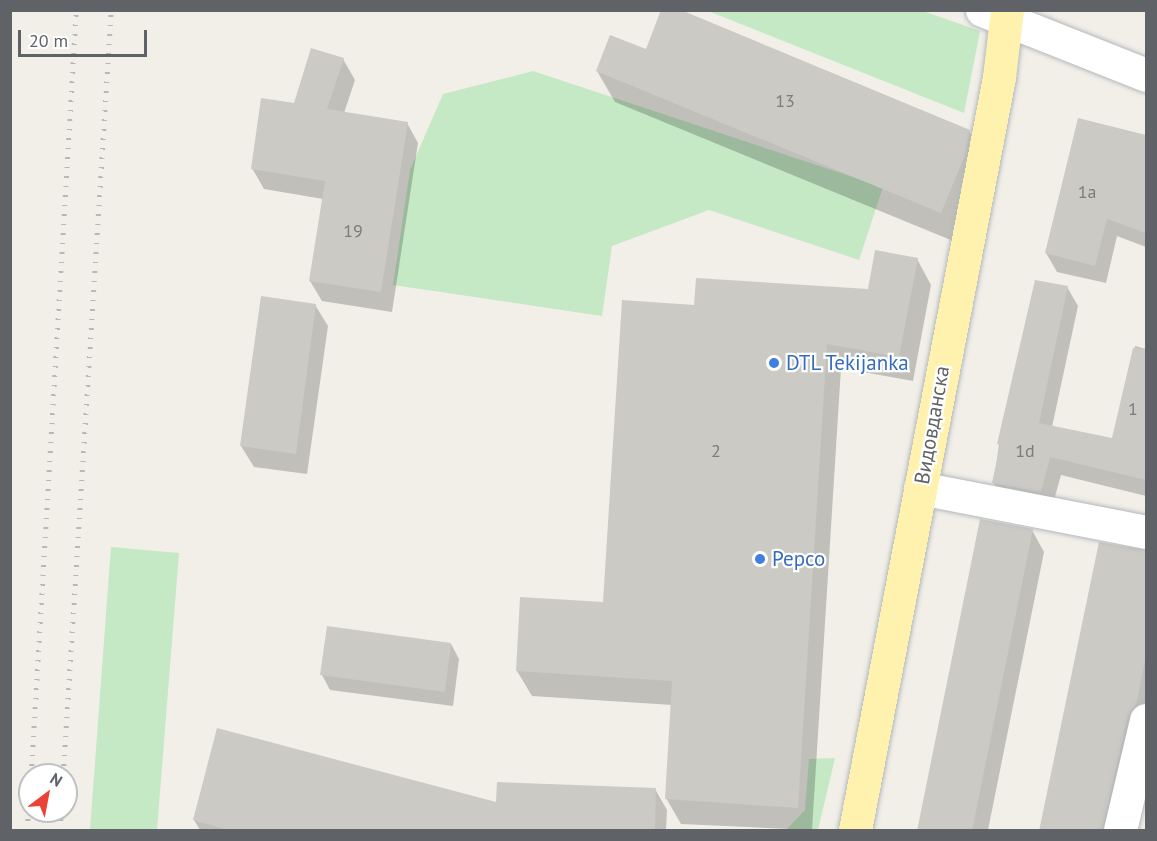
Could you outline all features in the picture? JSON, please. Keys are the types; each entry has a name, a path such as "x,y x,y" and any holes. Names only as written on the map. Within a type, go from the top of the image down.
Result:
{"main road":[{"name":"Видовданска","path":"855,831 920,488 999,13"}],"street":[{"path":"999,13 1146,75"},
{"path":"920,488 1146,532"},
{"path":"1120,831 1146,720"}],"green space":[{"path":"708,11 923,11 980,31 964,113"},
{"path":"533,71 883,187 859,260 709,210 612,246 602,316 393,285 410,170 443,94"},
{"path":"111,547 179,553 157,830 90,830"},
{"path":"835,758 818,830 786,830 805,810 809,759"}],"building":[{"path":"661,10 681,10 970,130 965,155 941,213 596,71 610,35 646,49"},
{"path":"311,48 344,58 327,109 408,122 381,292 309,281 325,181 251,169 261,98 294,103"},
{"path":"1078,118 1146,135 1146,233 1107,219 1095,266 1045,253"},
{"path":"875,250 918,258 899,357 827,344 798,808 665,799 672,681 516,671 520,597 603,602 622,300 694,305 696,278 868,289"},
{"path":"1035,280 1068,286 1039,423 1112,438 1133,348 1146,349 1146,480 1050,457 1041,492 992,483 1000,445 997,444"},
{"path":"261,296 316,304 296,454 240,446"},
{"path":"980,519 1033,529 972,831 917,831"},
{"path":"1099,542 1146,550 1146,656 1136,705 1128,716 1102,831 1039,831"},
{"path":"327,626 451,643 445,692 320,675"},
{"path":"217,728 496,802 497,782 656,788 655,831 231,831 193,820"}],"railway":[{"path":"32,763 76,10"},
{"path":"64,763 111,10"},
{"path":"27,823 27,830"},
{"path":"60,823 60,830"}],"place":[{"name":"DTL Tekijanka","path":"774,363"},
{"name":"Pepco","path":"760,559"}]}
